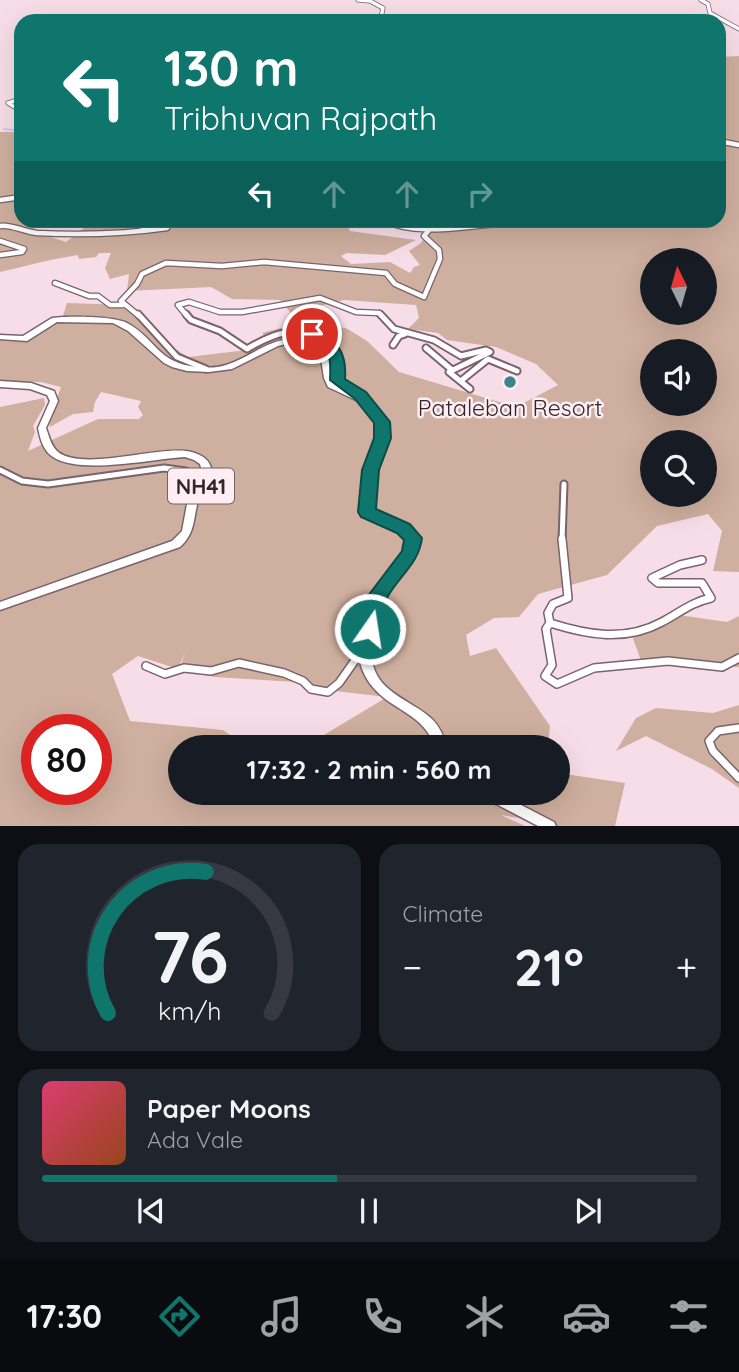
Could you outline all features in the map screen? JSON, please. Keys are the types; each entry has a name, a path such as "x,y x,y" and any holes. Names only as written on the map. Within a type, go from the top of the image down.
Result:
{"highway":[{"path":"0,337 24,339 55,320 114,321 123,323 173,364 206,369 227,368 273,345 296,341 325,358 331,385 363,400 378,415 383,428 370,470 367,512 404,528 413,538 414,544 374,603 366,656 373,679 388,697 429,723 437,735"},
{"name":"NH41","path":"0,384 31,386 51,393 54,401 42,428 47,443 57,456 81,461 185,454 193,456 205,465 207,474 192,505 191,523 186,534 176,544 0,607"},
{"path":"509,805 546,825"}],"street":[{"path":"358,0 383,8 382,14"},
{"path":"701,0 708,4 712,14"},
{"path":"0,226 6,225 22,232 41,233 145,232 167,228"},
{"path":"395,228 453,228"},
{"path":"125,305 121,301 137,284 142,274 166,263 222,266 264,262 386,274 409,292 424,297 439,259 439,250 425,236 429,230"},
{"path":"0,241 24,249 3,254 5,250 0,248"},
{"path":"55,283 89,296 97,296 110,305 132,308 177,357 206,369"},
{"path":"363,400 338,380 339,359 332,348 312,334 288,330 274,333 247,348 242,348 220,331 191,320 177,305 189,302 219,312 236,312 306,303 320,298 356,313 379,313 394,329 434,340 461,356 486,350 490,352 449,372 470,389"},
{"path":"393,345 399,336 405,334"},
{"path":"426,348 452,370"},
{"path":"462,380 488,359 517,371"},
{"path":"0,470 35,484 101,478 122,471 170,469 197,474 203,482"},
{"path":"564,484 566,495 562,510 562,539 568,598 553,604 548,613 550,623 546,629 552,666 545,676 557,684 594,668 668,661 722,667 739,658"},
{"path":"550,623 611,638 662,622 687,605 711,598 702,583 658,583 652,578 680,565 702,560"},
{"path":"146,666 165,674 184,668 211,671 239,663 284,673 303,681 311,689 328,691 339,683 368,644"},
{"path":"739,728 718,731 709,741 713,751 739,778"}],"shaded area":[{"path":"739,56 739,572 713,571 722,531 708,514 657,526 607,575 538,594 519,617 494,618 466,635 470,656 496,648 550,726 549,735 324,735 387,697 335,691 297,682 214,677 180,668 185,652 178,669 138,656 112,674 130,721 223,730 230,735 168,735 168,805 570,805 570,775 625,783 615,826 543,826 542,822 501,815 525,826 0,826 0,407 44,398 45,405 33,426 35,432 28,451 98,419 139,419 143,415 138,407 141,401 101,392 93,412 73,414 50,427 49,420 61,387 41,382 0,381 0,337 16,339 62,319 67,303 125,305 156,337 188,357 247,350 267,338 262,333 299,323 346,328 367,341 399,372 516,407 558,385 536,364 496,347 447,340 438,333 408,329 419,318 416,305 344,300 291,313 280,300 232,299 211,287 127,291 129,274 110,279 105,268 111,253 99,253 96,257 79,259 78,255 0,272 0,132 14,132 14,228 34,228 36,232 66,242 84,228 349,228 350,231 416,240 385,255 347,253 341,256 351,264 390,262 410,273 414,267 420,265 409,251 421,243 429,230 415,228 726,228 726,57"},
{"path":"672,614 727,622 739,616 739,667 688,664 643,666 631,633"},
{"path":"739,705 739,788 712,769 646,736 616,751 636,718 656,708 713,713"}],"waterway":[{"path":"4,129 14,130"}],"place":[{"name":"Pataleban Resort","path":"510,382"}],"route":[{"path":"312,334 332,348 339,359 336,376 338,380 361,396 382,422 382,438 370,470 367,512 373,517 404,528 413,538 411,552 374,603 370,629"}]}
